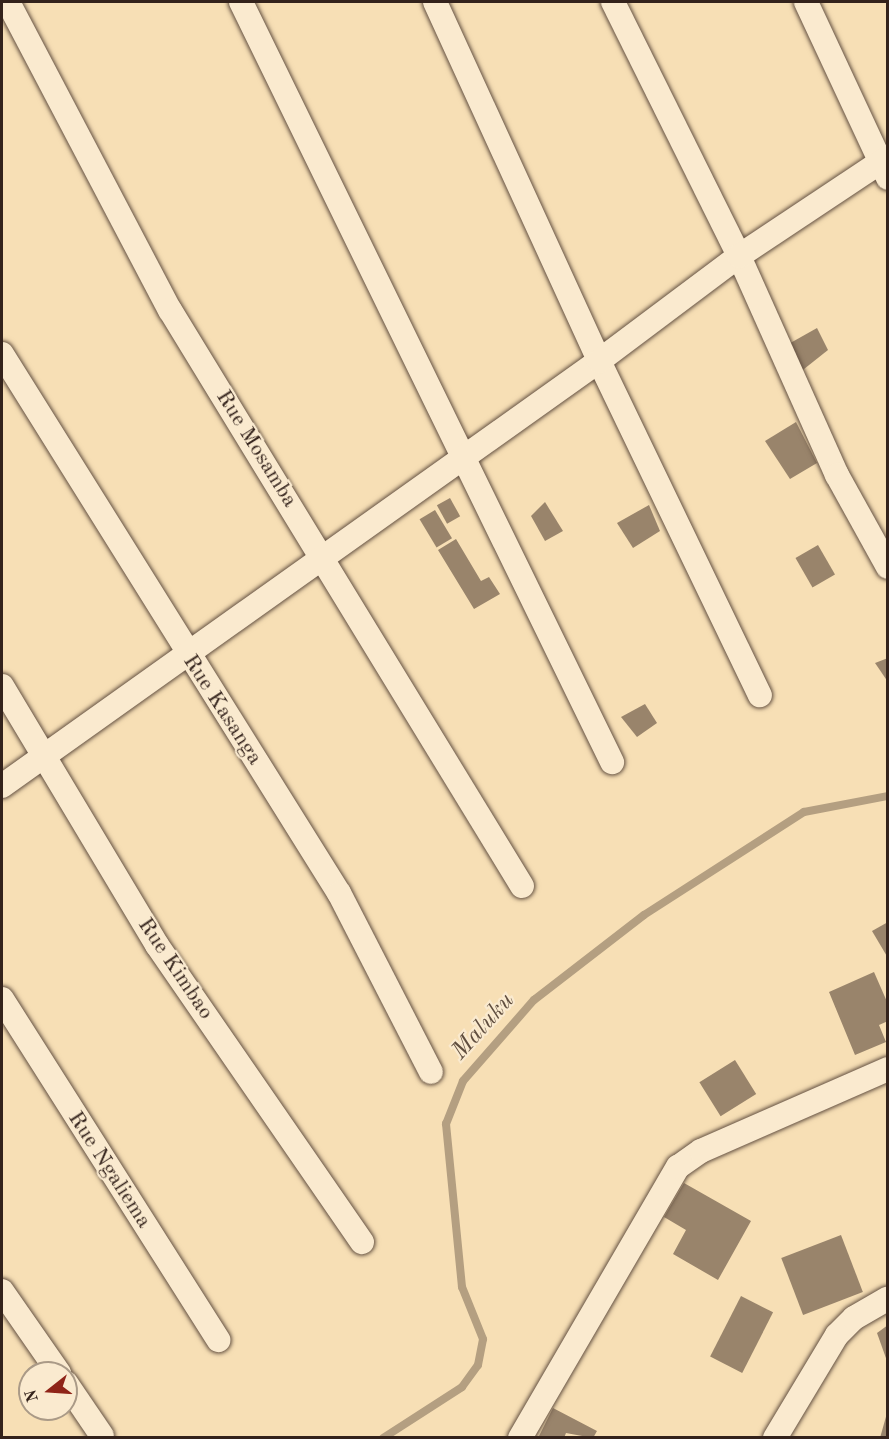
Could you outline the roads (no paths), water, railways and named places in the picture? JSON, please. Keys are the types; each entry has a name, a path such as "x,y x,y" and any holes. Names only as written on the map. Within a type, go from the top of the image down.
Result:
{"street":[{"name":"Rue Mosamba","path":"8,2 170,310 324,558 522,886"},
{"path":"242,2 466,457 612,762"},
{"path":"435,2 599,361 760,695"},
{"path":"613,2 739,256 837,475 888,567"},
{"path":"2,786 466,457 739,256 885,166 806,2"},
{"name":"Rue Kasanga","path":"2,354 186,655 339,893 431,1072"},
{"name":"Rue Kimbao","path":"2,686 157,945 362,1242"},
{"name":"Rue Ngaliema","path":"2,999 218,1340"},
{"path":"520,1437 678,1167 702,1151 888,1069"},
{"path":"2,1291 51,1361"},
{"path":"775,1437 837,1335 854,1318 888,1298"},
{"path":"78,1401 102,1436"}],"waterway":[{"name":"Maluku","path":"383,1438 462,1387 478,1365 483,1339 462,1287 446,1124 463,1081 534,1000 644,915 804,812 888,796"}]}
